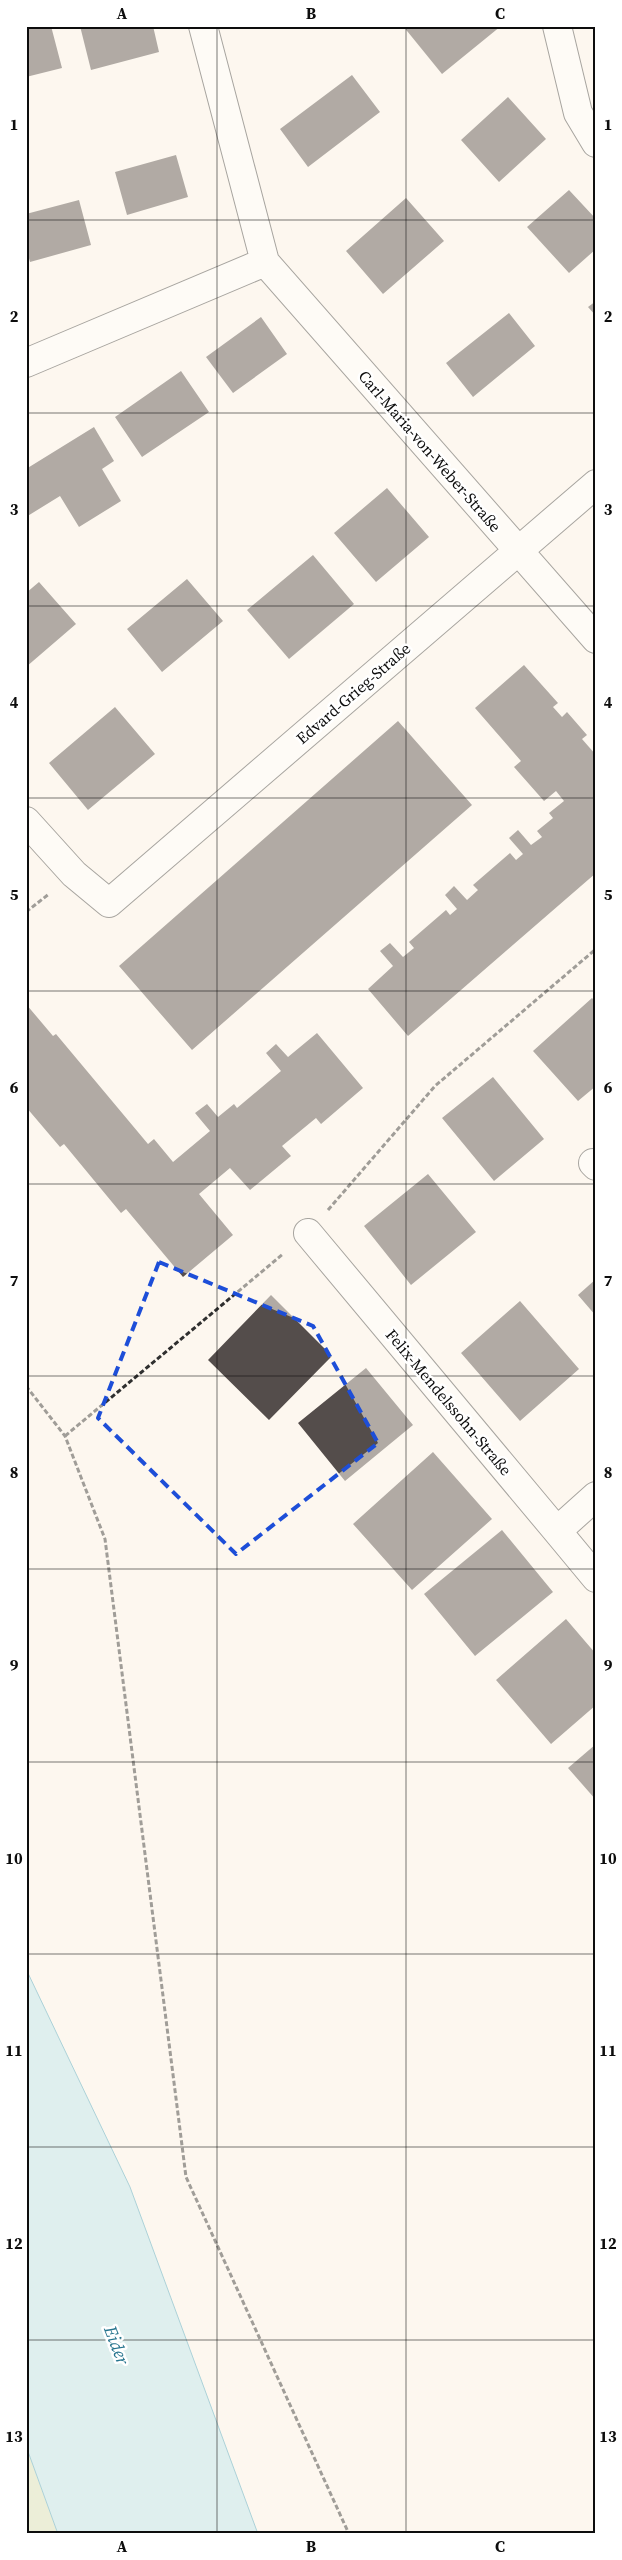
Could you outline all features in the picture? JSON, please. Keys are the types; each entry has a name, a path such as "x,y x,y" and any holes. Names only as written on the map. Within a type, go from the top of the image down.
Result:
{"street":[{"name":"Carl-Maria-von-Weber-Straße","path":"202,26 265,262 596,639"},
{"path":"557,26 578,113 596,143"},
{"path":"26,363 265,262"},
{"name":"Edvard-Grieg-Straße","path":"26,822 74,874 109,903 596,484"},
{"name":"Felix-Mendelssohn-Straße","path":"308,1233 596,1578"},
{"path":"557,1531 596,1496"}],"path":[{"path":"65,1436 308,1233 435,1086 596,949"},
{"path":"26,1386 65,1436 105,1538 186,2177 348,2534"}],"highlighted area":[{"path":"159,1262 313,1326 378,1443 236,1554 98,1418"}],"green space":[{"path":"26,2446 58,2534 26,2534"}],"water":[{"name":"Eider","path":"26,1969 130,2187 258,2534 58,2534 26,2446"}],"building":[{"path":"26,26 51,26 62,68 26,77"},
{"path":"80,26 153,26 159,52 91,70"},
{"path":"403,26 501,26 442,74"},
{"path":"352,75 380,112 308,167 280,129"},
{"path":"508,97 546,139 499,182 461,140"},
{"path":"176,155 188,197 127,215 115,172"},
{"path":"569,190 596,219 596,249 569,273 527,227"},
{"path":"406,198 444,241 383,294 346,251"},
{"path":"79,200 91,245 30,262 26,247 26,214"},
{"path":"596,301 596,316 588,307"},
{"path":"509,313 535,346 473,397 446,363"},
{"path":"261,317 287,354 233,393 206,357"},
{"path":"181,371 209,412 142,457 115,417"},
{"path":"94,427 114,461 102,469 121,501 79,527 60,496 26,517 26,469"},
{"path":"387,488 429,537 376,582 334,533"},
{"path":"313,555 354,604 289,659 247,610"},
{"path":"187,579 223,621 162,672 127,629"},
{"path":"39,582 76,624 26,667 26,593"},
{"path":"524,665 558,703 553,707 562,717 567,712 587,735 582,739 596,755 596,873 408,1036 368,989 393,966 380,951 390,943 403,957 414,948 409,942 446,910 450,915 457,909 445,895 454,886 467,900 478,890 473,885 510,853 516,860 523,854 509,838 518,830 531,845 542,837 537,831 553,818 549,813 564,801 556,791 544,801 514,767 521,761 475,708"},
{"path":"115,707 155,754 88,810 49,763"},
{"path":"398,721 472,805 192,1050 119,966"},
{"path":"592,998 596,1002 596,1086 578,1101 533,1051"},
{"path":"26,1004 53,1036 56,1034 148,1144 154,1139 173,1162 210,1131 195,1113 207,1104 218,1117 234,1104 237,1108 281,1071 266,1053 276,1044 288,1057 317,1033 363,1088 321,1124 316,1118 282,1146 291,1156 250,1190 230,1168 199,1194 233,1235 183,1277 126,1209 121,1213 64,1144 60,1147 26,1107"},
{"path":"493,1077 544,1139 494,1181 442,1118"},
{"path":"428,1174 476,1232 411,1285 364,1226"},
{"path":"596,1279 596,1316 578,1295"},
{"path":"271,1295 332,1356 269,1420 208,1360"},
{"path":"520,1301 579,1369 520,1421 461,1353"},
{"path":"366,1368 413,1425 345,1481 298,1423"},
{"path":"433,1452 492,1519 412,1590 353,1524"},
{"path":"502,1530 553,1592 475,1656 424,1594"},
{"path":"566,1619 596,1654 596,1705 551,1744 496,1680"},
{"path":"596,1744 596,1800 568,1768"}]}
